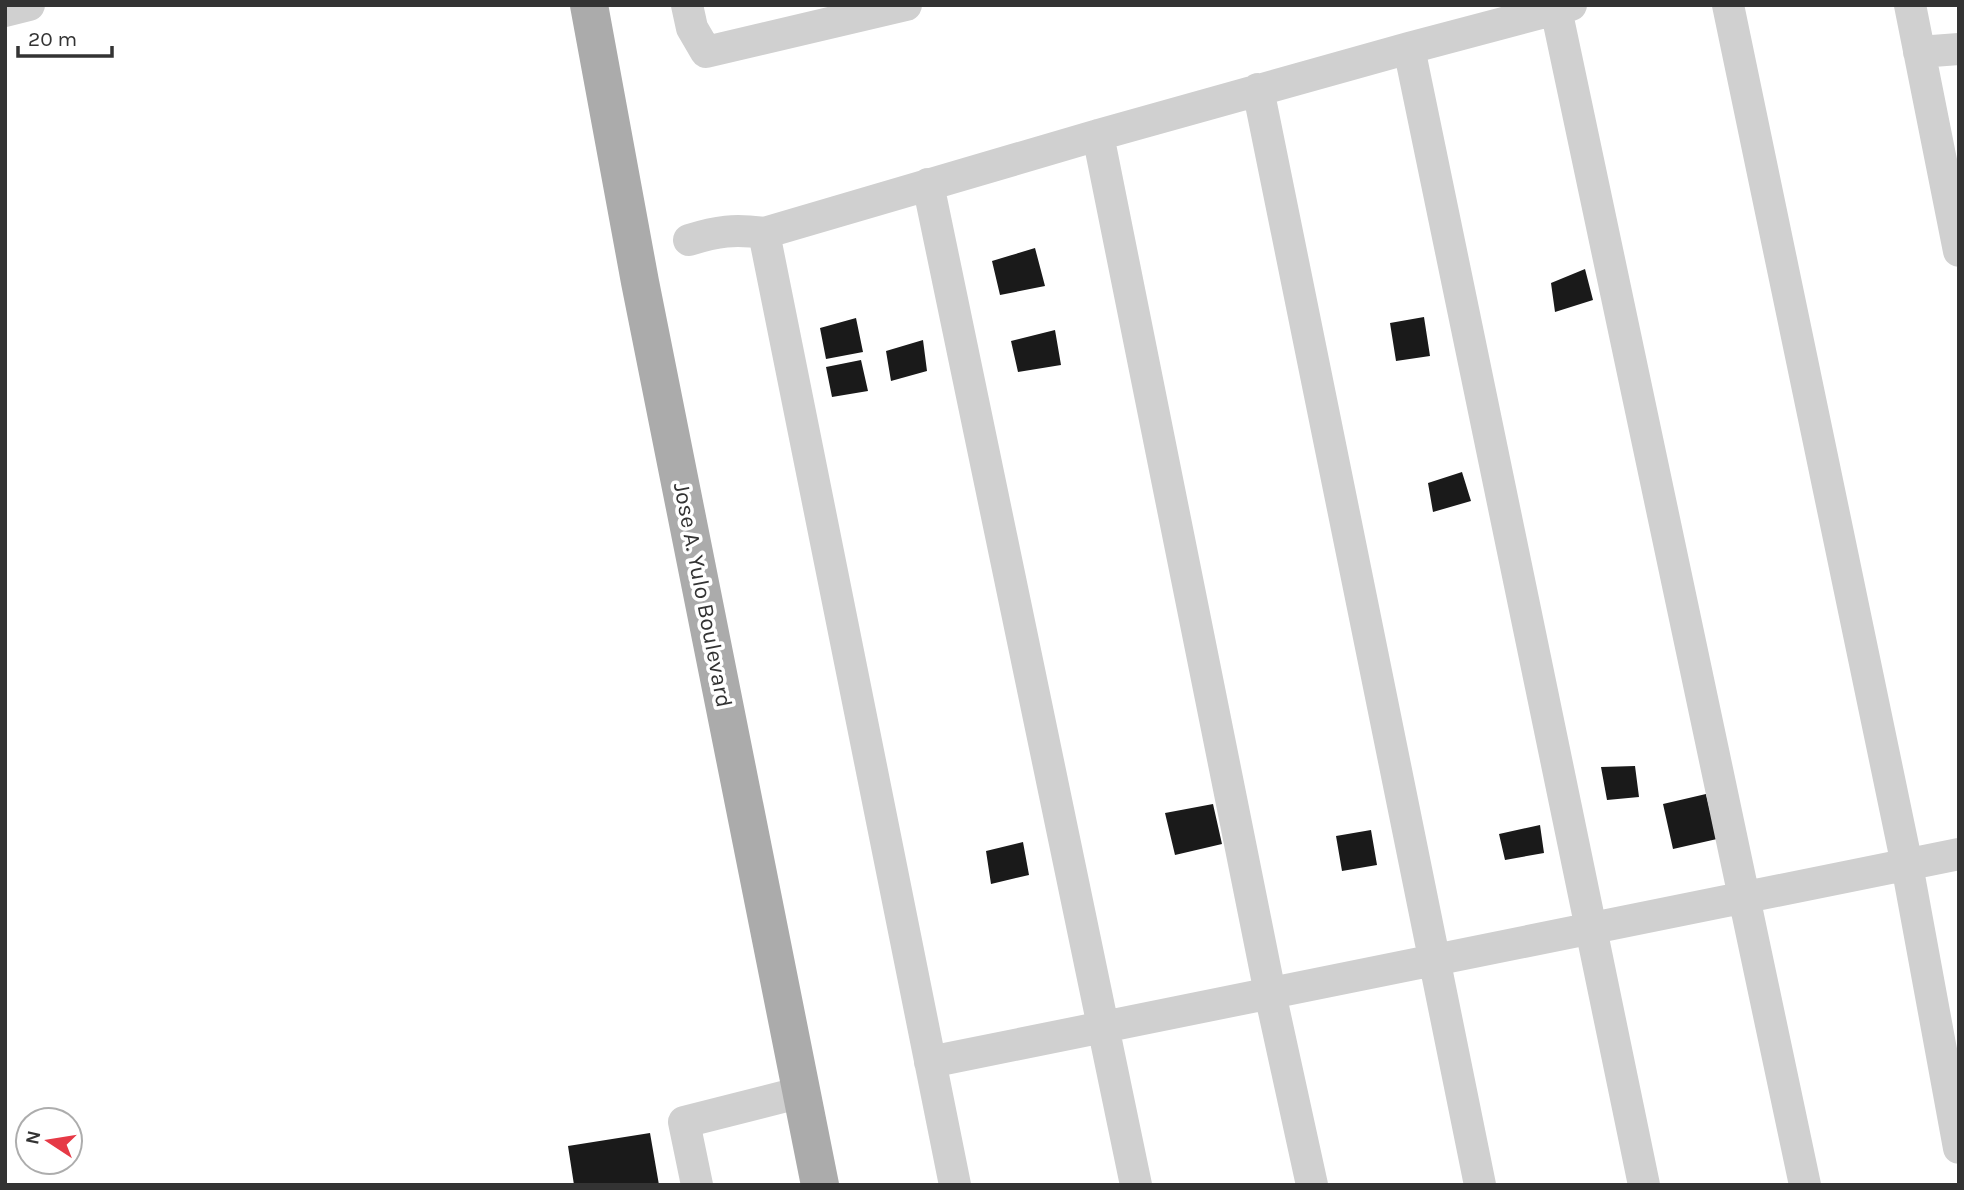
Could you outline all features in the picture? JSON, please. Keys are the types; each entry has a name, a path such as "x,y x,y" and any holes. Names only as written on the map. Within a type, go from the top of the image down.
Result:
{"main road":[{"name":"Jose A. Yulo Boulevard","path":"589,5 640,282 820,1185"}],"street":[{"path":"5,11 29,5"},
{"path":"687,5 692,27 706,52 906,5"},
{"path":"1728,5 1907,865 1959,1148"},
{"path":"1910,5 1957,234"},
{"path":"689,240 717,231 737,229 764,233 1258,89 1563,7 1805,1185"},
{"path":"1409,48 1644,1185"},
{"path":"1919,52 1959,49"},
{"path":"1258,89 1480,1185"},
{"path":"1098,135 1270,993 1312,1185"},
{"path":"928,184 1136,1185"},
{"path":"764,233 955,1185"},
{"path":"930,1062 1959,854"},
{"path":"697,1185 684,1122 802,1092"}],"building":[{"path":"1035,248 1045,286 1000,295 992,261"},
{"path":"1585,269 1593,300 1555,312 1551,283"},
{"path":"1424,317 1430,356 1396,361 1390,323"},
{"path":"856,318 863,352 826,359 820,328"},
{"path":"1055,330 1061,365 1018,372 1011,341"},
{"path":"923,340 927,371 891,381 886,351"},
{"path":"861,360 868,391 832,397 826,367"},
{"path":"1462,472 1471,501 1433,512 1428,483"},
{"path":"1635,766 1639,797 1607,800 1601,767"},
{"path":"1706,794 1717,839 1673,849 1663,804"},
{"path":"1213,804 1222,844 1175,855 1165,813"},
{"path":"1540,825 1544,853 1505,860 1499,834"},
{"path":"1371,830 1377,865 1342,871 1336,836"},
{"path":"1023,842 1029,875 991,884 986,851"},
{"path":"650,1133 659,1185 574,1185 568,1146"}]}
